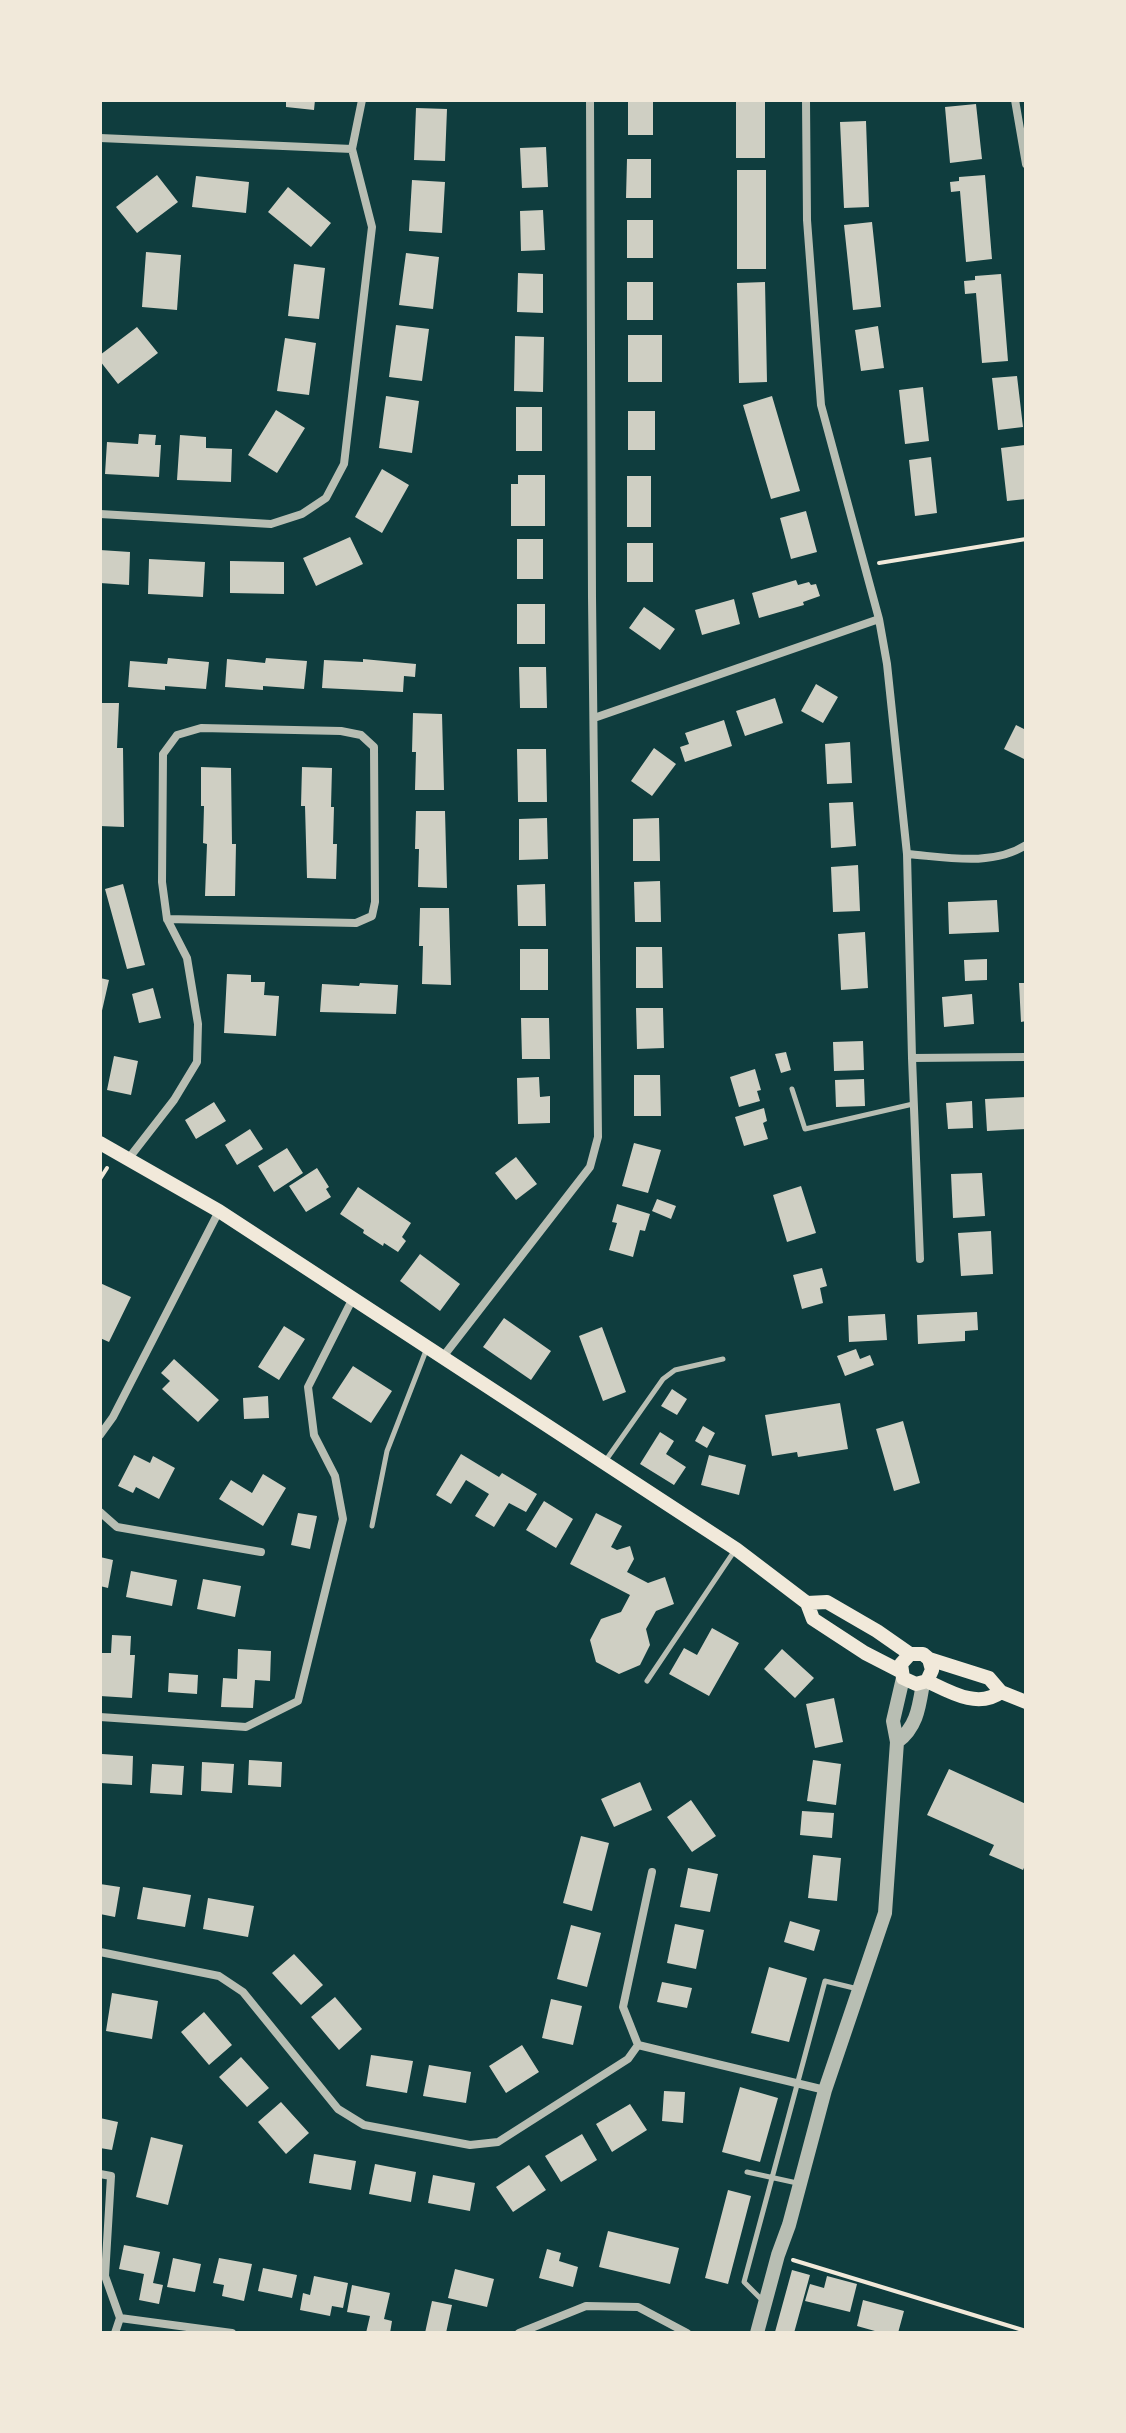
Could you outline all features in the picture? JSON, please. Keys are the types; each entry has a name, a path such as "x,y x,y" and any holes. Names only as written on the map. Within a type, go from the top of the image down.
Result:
{"main road":[{"path":"100,1143 219,1211 736,1549 807,1603 813,1619 902,1675 909,1683 925,1682 981,1700 992,1699 1001,1692"},
{"path":"807,1603 827,1602 910,1654 923,1654 929,1659 989,1678 1001,1692 1026,1702"},
{"path":"902,1675 901,1664 910,1654"},
{"path":"925,1682 932,1670 929,1659"}],"street":[{"path":"100,514 271,524 302,514 326,498 344,464 372,227 352,149 362,100"},
{"path":"442,1358 590,1167 598,1137 590,100"},
{"path":"806,100 807,220 821,405 879,619 887,664 907,854 920,1259"},
{"path":"1015,100 1026,164"},
{"path":"100,138 352,149"},
{"path":"594,718 879,619"},
{"path":"129,1158 174,1100 197,1062 198,1024 187,958 167,919 162,882 163,754 177,735 201,728 341,731 361,735 374,747 375,902 372,916 356,923 167,919"},
{"path":"907,854 985,859 1026,845"},
{"path":"912,1058 1026,1057"},
{"path":"100,1435 113,1417 219,1211"},
{"path":"100,1717 246,1727 298,1701 343,1519 335,1476 314,1435 308,1387 354,1298"},
{"path":"100,1512 117,1527 261,1552"},
{"path":"757,2333 825,2090 885,1913 897,1742 893,1721 902,1675"},
{"path":"897,1742 914,1725 925,1682"},
{"path":"638,2045 623,2007 652,1872"},
{"path":"100,1952 219,1976 243,1992 338,2109 364,2125 470,2145 498,2142 628,2059 638,2045"},
{"path":"638,2045 825,2090"},
{"path":"100,2174 111,2176 105,2276 120,2318 115,2333"},
{"path":"519,2333 586,2306 638,2307 687,2333"},
{"path":"120,2318 232,2333"}],"lane":[{"path":"792,1089 805,1129 914,1104"},
{"path":"372,1526 387,1451 428,1347"},
{"path":"603,1464 663,1379 675,1370 723,1359"},
{"path":"647,1681 736,1549"},
{"path":"765,2302 744,2282 825,1981 859,1989"},
{"path":"747,2172 801,2184"}],"path":[{"path":"865,566 1026,539"},
{"path":"778,2255 1025,2333"}],"building":[{"path":"286,100 315,100 314,110 286,107"},
{"path":"628,100 653,100 653,135 628,135"},
{"path":"736,100 765,100 765,158 736,158"},
{"path":"976,104 982,159 950,163 945,107"},
{"path":"416,108 447,109 445,161 414,160"},
{"path":"866,121 869,207 844,208 840,122"},
{"path":"546,147 548,187 522,188 520,148"},
{"path":"627,159 651,159 651,198 626,198"},
{"path":"737,170 766,170 766,269 737,269"},
{"path":"157,175 178,202 137,233 116,207"},
{"path":"985,175 992,259 966,262 960,191 951,192 950,182 959,181 959,177"},
{"path":"196,176 249,182 246,213 192,207"},
{"path":"412,180 445,182 442,233 409,231"},
{"path":"288,187 331,223 311,247 268,212"},
{"path":"543,210 545,250 521,251 520,211"},
{"path":"627,220 653,220 653,258 627,258"},
{"path":"872,222 881,307 853,310 844,225"},
{"path":"146,252 181,255 177,310 142,307"},
{"path":"406,253 439,257 433,309 399,305"},
{"path":"294,264 325,268 319,319 288,316"},
{"path":"518,273 543,274 543,313 517,312"},
{"path":"1001,274 1008,361 982,363 976,293 965,294 964,281 975,280 975,276"},
{"path":"627,282 653,282 653,320 627,320"},
{"path":"765,282 767,382 739,383 737,283"},
{"path":"396,325 429,329 422,381 389,377"},
{"path":"878,326 884,368 861,371 855,330"},
{"path":"137,327 158,353 118,384 100,361 100,355"},
{"path":"628,335 662,335 662,382 628,382"},
{"path":"515,336 544,337 543,392 514,391"},
{"path":"285,338 316,343 309,395 277,391"},
{"path":"1017,376 1023,427 998,430 992,378"},
{"path":"923,387 929,441 905,444 899,390"},
{"path":"386,396 419,401 412,453 379,448"},
{"path":"772,396 800,491 771,499 743,405"},
{"path":"516,407 542,407 542,451 516,451"},
{"path":"276,410 305,428 277,473 248,455"},
{"path":"628,411 655,411 655,450 628,450"},
{"path":"139,434 156,435 155,445 161,445 159,477 105,474 107,442 138,444"},
{"path":"180,435 206,437 206,448 232,449 231,482 177,480"},
{"path":"1025,445 1026,499 1007,501 1001,448"},
{"path":"931,457 937,513 915,516 909,460"},
{"path":"382,469 409,485 382,533 355,517"},
{"path":"518,475 545,475 545,526 511,526 511,484 518,484"},
{"path":"627,476 651,476 651,527 627,527"},
{"path":"806,511 817,552 791,559 780,518"},
{"path":"350,537 363,564 316,586 303,558"},
{"path":"517,539 543,539 543,579 517,579"},
{"path":"627,543 653,543 653,582 627,582"},
{"path":"100,550 130,552 129,585 100,583"},
{"path":"149,559 205,562 203,597 148,594"},
{"path":"230,561 284,562 284,594 230,593"},
{"path":"796,580 798,585 816,584 820,596 803,602 804,605 759,618 752,593"},
{"path":"734,599 740,624 702,635 695,610"},
{"path":"517,604 545,604 545,644 517,644"},
{"path":"644,607 675,629 660,650 629,628"},
{"path":"168,658 209,662 206,689 128,687 130,661 167,664"},
{"path":"266,658 307,661 304,689 225,687 227,659 265,663"},
{"path":"363,659 416,664 415,677 404,676 403,692 322,688 324,660 363,662"},
{"path":"519,667 546,667 547,708 520,708"},
{"path":"816,684 838,697 823,723 801,711"},
{"path":"775,698 783,723 745,736 736,711"},
{"path":"100,703 119,703 117,748 123,748 124,827 100,826"},
{"path":"413,713 442,714 444,790 415,790"},
{"path":"724,720 732,746 685,762 680,747 689,744 685,733"},
{"path":"1016,725 1026,730 1026,760 1004,749"},
{"path":"850,742 852,783 827,784 825,744"},
{"path":"654,748 676,764 652,796 631,781"},
{"path":"517,749 546,749 547,802 518,802"},
{"path":"201,767 231,768 232,844 236,844 235,896 205,896 207,844 203,843"},
{"path":"302,767 332,768 331,807 334,807 333,844 337,844 336,879 307,878 305,806 301,806"},
{"path":"853,802 856,846 831,848 829,803"},
{"path":"416,811 445,811 447,888 418,887"},
{"path":"547,818 548,859 519,860 519,819"},
{"path":"659,818 660,861 633,861 633,819"},
{"path":"858,865 860,911 833,912 831,867"},
{"path":"660,881 661,922 635,922 634,882"},
{"path":"123,884 145,965 127,969 105,889"},
{"path":"545,884 546,926 518,926 517,885"},
{"path":"997,900 999,932 949,934 948,902"},
{"path":"420,908 449,908 451,985 422,984"},
{"path":"865,932 868,988 841,990 838,934"},
{"path":"636,947 662,947 663,988 636,988"},
{"path":"520,949 548,949 548,990 520,990"},
{"path":"987,959 987,980 965,981 964,960"},
{"path":"227,974 251,975 251,982 265,982 264,995 279,996 276,1036 224,1033"},
{"path":"100,978 109,980 101,1015 100,1015"},
{"path":"360,983 398,985 396,1014 320,1012 322,984 359,986"},
{"path":"1019,983 1026,983 1026,1021 1021,1022"},
{"path":"153,988 161,1018 139,1023 132,994"},
{"path":"972,994 974,1024 944,1027 942,997"},
{"path":"636,1008 663,1008 664,1048 637,1049"},
{"path":"521,1018 549,1018 550,1059 522,1059"},
{"path":"863,1041 864,1070 834,1071 833,1042"},
{"path":"786,1052 791,1070 781,1073 775,1054"},
{"path":"114,1056 138,1061 131,1095 107,1090"},
{"path":"755,1069 761,1090 757,1091 760,1101 739,1107 730,1077"},
{"path":"634,1075 660,1075 661,1116 634,1116"},
{"path":"539,1077 540,1097 550,1096 550,1123 518,1124 517,1078"},
{"path":"864,1079 865,1106 836,1107 835,1080"},
{"path":"1026,1097 1026,1129 987,1131 985,1099"},
{"path":"972,1101 973,1128 948,1129 946,1103"},
{"path":"214,1102 226,1121 196,1139 185,1120"},
{"path":"764,1108 767,1121 763,1123 768,1139 744,1146 735,1117"},
{"path":"250,1129 263,1149 237,1165 225,1145"},
{"path":"634,1143 661,1150 648,1193 622,1186"},
{"path":"287,1148 303,1173 274,1192 258,1166"},
{"path":"516,1157 537,1184 516,1200 495,1173"},
{"path":"317,1168 329,1187 326,1189 331,1197 306,1212 289,1186"},
{"path":"982,1173 985,1216 953,1218 951,1174"},
{"path":"801,1186 816,1233 787,1242 773,1195"},
{"path":"358,1187 411,1223 402,1237 406,1241 398,1252 363,1233 364,1230 340,1214"},
{"path":"657,1199 676,1206 671,1219 652,1211"},
{"path":"617,1204 650,1214 645,1231 640,1230 633,1257 609,1250 617,1223 612,1222"},
{"path":"991,1231 993,1274 961,1276 958,1233"},
{"path":"420,1254 460,1284 440,1311 400,1281"},
{"path":"822,1268 827,1286 820,1288 823,1303 802,1309 793,1275"},
{"path":"100,1283 131,1297 109,1342 100,1338"},
{"path":"977,1312 978,1330 965,1331 965,1341 918,1344 917,1315"},
{"path":"885,1314 887,1340 849,1342 848,1316"},
{"path":"504,1318 551,1351 531,1380 483,1347"},
{"path":"284,1326 305,1339 279,1380 258,1367"},
{"path":"602,1327 626,1392 603,1401 579,1336"},
{"path":"856,1349 860,1359 870,1355 874,1365 845,1376 837,1356"},
{"path":"174,1359 219,1400 198,1422 162,1389 170,1381 161,1373"},
{"path":"353,1366 392,1391 371,1423 332,1398"},
{"path":"672,1389 687,1399 677,1415 661,1406"},
{"path":"268,1396 269,1418 244,1419 243,1398"},
{"path":"840,1403 848,1449 798,1457 797,1452 772,1456 765,1415"},
{"path":"903,1421 920,1483 894,1491 876,1429"},
{"path":"703,1426 715,1433 707,1448 695,1441"},
{"path":"660,1432 674,1441 666,1454 686,1467 674,1485 640,1464"},
{"path":"461,1454 499,1477 502,1473 537,1494 526,1512 509,1503 494,1527 475,1516 489,1494 466,1480 451,1504 436,1495"},
{"path":"134,1455 150,1463 153,1456 175,1468 159,1499 136,1487 133,1493 118,1486"},
{"path":"709,1455 746,1465 739,1495 701,1485"},
{"path":"263,1474 286,1488 263,1526 219,1499 231,1480 252,1493"},
{"path":"544,1501 573,1519 556,1548 526,1530"},
{"path":"298,1513 317,1516 310,1549 291,1545"},
{"path":"596,1513 622,1526 611,1547 617,1550 630,1546 634,1559 627,1572 648,1583 665,1577 674,1604 656,1611 646,1629 650,1645 640,1665 619,1674 596,1662 590,1640 601,1619 621,1612 630,1595 570,1564"},
{"path":"100,1557 113,1560 108,1588 100,1586"},
{"path":"131,1571 177,1580 172,1606 126,1597"},
{"path":"203,1579 241,1586 235,1617 197,1609"},
{"path":"712,1628 739,1643 709,1696 669,1674 684,1648 697,1655"},
{"path":"112,1635 131,1636 130,1655 135,1655 132,1698 100,1696 101,1653 111,1653"},
{"path":"238,1649 271,1651 270,1681 255,1680 253,1708 221,1707 223,1678 237,1679"},
{"path":"782,1649 814,1678 795,1698 764,1669"},
{"path":"169,1673 198,1675 197,1694 168,1692"},
{"path":"834,1698 843,1742 815,1748 806,1704"},
{"path":"102,1754 133,1756 132,1785 100,1783"},
{"path":"249,1760 282,1762 281,1787 248,1785"},
{"path":"813,1760 841,1764 836,1805 807,1801"},
{"path":"202,1762 234,1764 232,1793 201,1791"},
{"path":"152,1764 184,1766 182,1795 150,1793"},
{"path":"949,1769 1026,1804 1026,1863 1023,1870 989,1855 994,1845 927,1815"},
{"path":"640,1782 652,1810 614,1827 601,1799"},
{"path":"691,1800 716,1836 692,1852 667,1817"},
{"path":"802,1811 834,1813 832,1838 800,1835"},
{"path":"581,1836 609,1843 592,1911 563,1903"},
{"path":"813,1855 841,1858 837,1901 808,1898"},
{"path":"688,1868 718,1874 710,1912 680,1907"},
{"path":"100,1884 120,1887 115,1917 100,1914"},
{"path":"143,1887 191,1895 185,1927 137,1919"},
{"path":"208,1898 254,1906 248,1937 203,1929"},
{"path":"790,1921 820,1930 814,1951 784,1942"},
{"path":"675,1924 704,1930 696,1969 667,1963"},
{"path":"571,1925 601,1933 587,1987 557,1979"},
{"path":"294,1954 323,1985 301,2005 272,1973"},
{"path":"769,1967 807,1978 789,2042 751,2033"},
{"path":"662,1982 692,1988 687,2008 657,2002"},
{"path":"112,1993 158,2001 152,2039 106,2031"},
{"path":"335,1997 362,2029 339,2050 311,2017"},
{"path":"551,1999 582,2006 573,2045 542,2038"},
{"path":"204,2012 232,2045 209,2065 181,2032"},
{"path":"522,2045 539,2072 506,2093 489,2066"},
{"path":"371,2055 413,2061 407,2093 366,2086"},
{"path":"241,2057 269,2088 247,2107 219,2077"},
{"path":"429,2065 471,2072 466,2103 423,2096"},
{"path":"740,2087 778,2098 760,2162 722,2152"},
{"path":"664,2091 685,2092 683,2123 662,2121"},
{"path":"281,2102 309,2133 286,2154 258,2122"},
{"path":"630,2104 647,2130 612,2152 596,2124"},
{"path":"100,2118 118,2122 112,2150 100,2148"},
{"path":"582,2134 597,2160 561,2182 545,2156"},
{"path":"151,2137 183,2145 168,2205 136,2197"},
{"path":"314,2154 356,2161 351,2190 309,2183"},
{"path":"375,2164 416,2172 411,2202 369,2194"},
{"path":"529,2165 546,2190 513,2212 496,2187"},
{"path":"433,2175 475,2183 470,2211 428,2203"},
{"path":"728,2190 751,2196 728,2284 705,2278"},
{"path":"608,2231 679,2248 670,2284 599,2267"},
{"path":"124,2245 160,2252 153,2283 163,2285 159,2304 139,2300 144,2274 119,2269"},
{"path":"547,2249 561,2253 559,2261 578,2267 573,2287 539,2278"},
{"path":"173,2258 201,2264 195,2292 167,2287"},
{"path":"219,2258 252,2264 244,2301 222,2296 224,2285 213,2283"},
{"path":"263,2268 297,2275 292,2298 258,2291"},
{"path":"455,2269 494,2279 487,2307 448,2298"},
{"path":"792,2270 810,2275 794,2333 778,2333 775,2332"},
{"path":"314,2276 348,2283 343,2308 332,2306 330,2316 300,2310 303,2293 310,2295"},
{"path":"827,2276 857,2284 850,2312 805,2301 810,2284 824,2288"},
{"path":"352,2285 390,2293 384,2319 392,2321 390,2333 366,2333 370,2316 347,2312"},
{"path":"863,2300 904,2311 898,2333 882,2333 857,2326"},
{"path":"432,2301 452,2305 446,2333 425,2333"}]}
